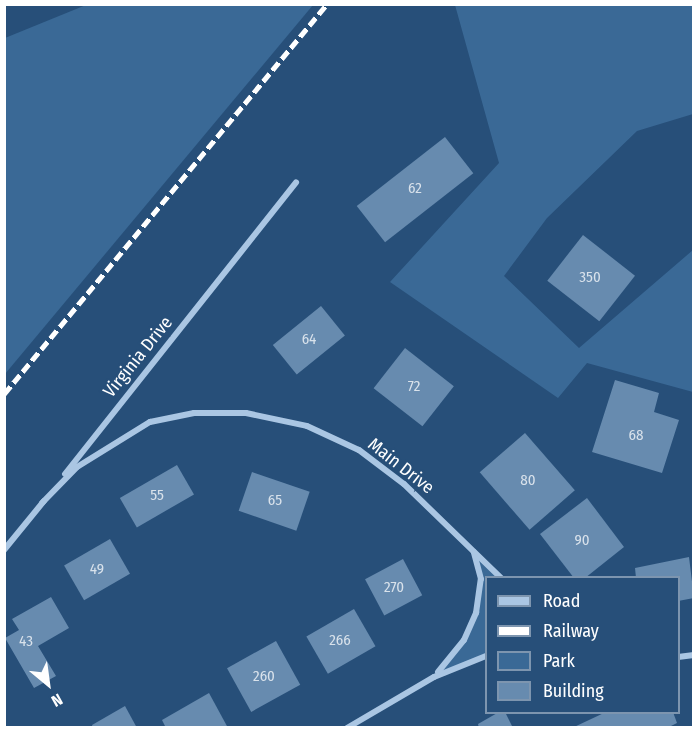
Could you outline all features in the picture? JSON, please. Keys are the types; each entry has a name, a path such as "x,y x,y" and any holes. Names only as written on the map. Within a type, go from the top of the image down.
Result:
{"street":[{"name":"Virginia Drive","path":"4,550 296,183"},
{"name":"Main Drive","path":"42,503 77,467 150,422 194,413 246,413 308,426 359,450 404,484 499,576"},
{"name":"Main Drive","path":"434,677 464,640 476,613 481,579 472,549"},
{"path":"347,728 434,677 485,656"}],"green space":[{"path":"86,5 313,5 5,374 5,38"},
{"path":"455,5 693,5 693,114 637,131 547,218 504,276 579,348 693,250 693,392 587,363 558,398 390,282 499,163"},
{"path":"472,549 500,576 485,576 485,656 434,677 464,640 481,591"}],"building":[{"path":"445,137 473,173 385,242 357,206"},
{"path":"583,235 635,276 599,321 547,281"},
{"path":"321,306 345,336 297,375 273,345"},
{"path":"405,348 454,386 422,426 374,388"},
{"path":"615,380 659,393 654,412 679,420 662,473 592,452"},
{"path":"525,433 575,490 530,530 480,472"},
{"path":"177,465 194,494 137,527 120,498"},
{"path":"252,472 310,492 296,531 239,511"},
{"path":"587,498 624,547 588,576 572,576 540,534"},
{"path":"110,539 130,574 84,600 64,566"},
{"path":"689,557 694,598 680,601 680,576 636,576 635,568"},
{"path":"403,559 422,595 384,615 365,579"},
{"path":"51,597 69,628 38,646 56,676 34,688 5,638 19,630 12,619"},
{"path":"354,609 376,646 328,674 306,636"},
{"path":"276,641 300,685 251,712 227,668"},
{"path":"209,693 228,728 166,728 162,720"},
{"path":"125,706 137,728 93,728 92,725"},
{"path":"496,714 506,714 513,728 479,728 478,724"},
{"path":"602,714 674,714 677,723 667,728 572,728"}],"railway":[{"path":"4,394 327,4"}]}
